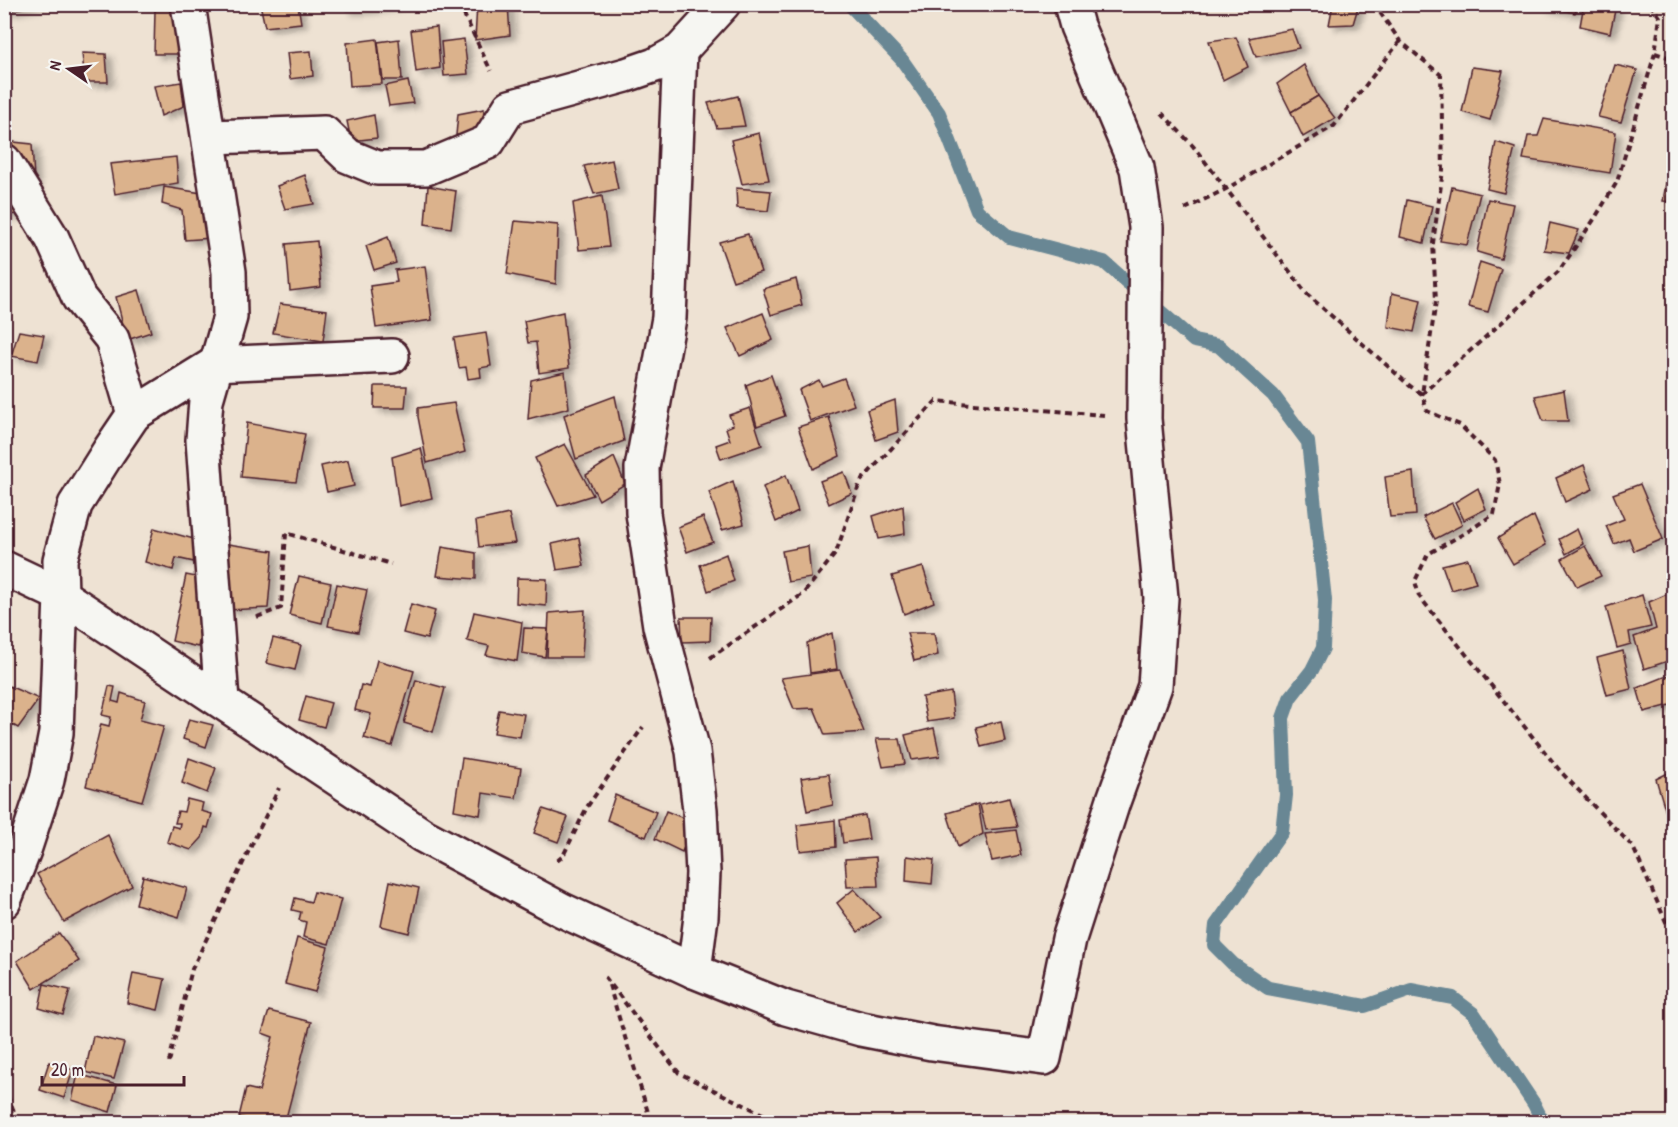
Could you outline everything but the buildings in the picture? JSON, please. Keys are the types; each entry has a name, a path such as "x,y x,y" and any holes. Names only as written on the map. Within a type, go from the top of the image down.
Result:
{"street":[{"path":"188,4 230,272 230,317 206,400 203,440 222,701"},
{"path":"210,137 324,133 348,156 377,168 426,168 488,142 510,107 655,65 680,51 723,4"},
{"path":"4,568 62,595 422,835 562,910 694,971 786,1008 861,1029 932,1043 1044,1058 1069,939 1113,802 1155,686 1161,598 1144,419 1146,227 1137,168 1077,26 1071,4"},
{"path":"680,51 669,318 642,468 643,513 655,597 674,683 693,751 700,810 703,873 694,971"},
{"path":"4,160 52,237 79,298 112,339 134,414"},
{"path":"4,901 47,780 56,732 62,595 60,560 75,505 134,414 215,364 392,356"}],"path":[{"path":"459,4 510,107"},
{"path":"1374,4 1400,41 1441,75 1443,170 1433,243 1436,301 1422,394 1427,411 1460,424 1495,460 1500,484 1494,514 1428,554 1416,581 1419,596 1561,772 1632,848 1674,940"},
{"path":"1422,394 1559,271 1617,182 1655,52 1660,17 1650,4"},
{"path":"1146,227 1226,189 1334,126 1400,41"},
{"path":"1655,52 1674,59"},
{"path":"1160,112 1193,146 1308,295 1410,387 1422,394"},
{"path":"525,890 563,856 587,807 674,683 803,594 836,553 860,482 936,401 1144,419"},
{"path":"216,631 281,608 286,533 391,564"},
{"path":"169,1062 192,969 297,752"},
{"path":"603,974 679,1073 779,1122"},
{"path":"609,983 651,1122"},
{"path":"4,1086 18,1122"}],"waterway":[{"path":"849,4 902,60 939,113 977,210 1009,237 1104,262 1194,341 1219,346 1273,395 1308,442 1325,600 1323,648 1312,670 1290,698 1283,718 1286,795 1282,832 1216,925 1214,945 1233,964 1268,988 1365,1006 1411,990 1453,998 1474,1014 1534,1104 1543,1122"}]}
